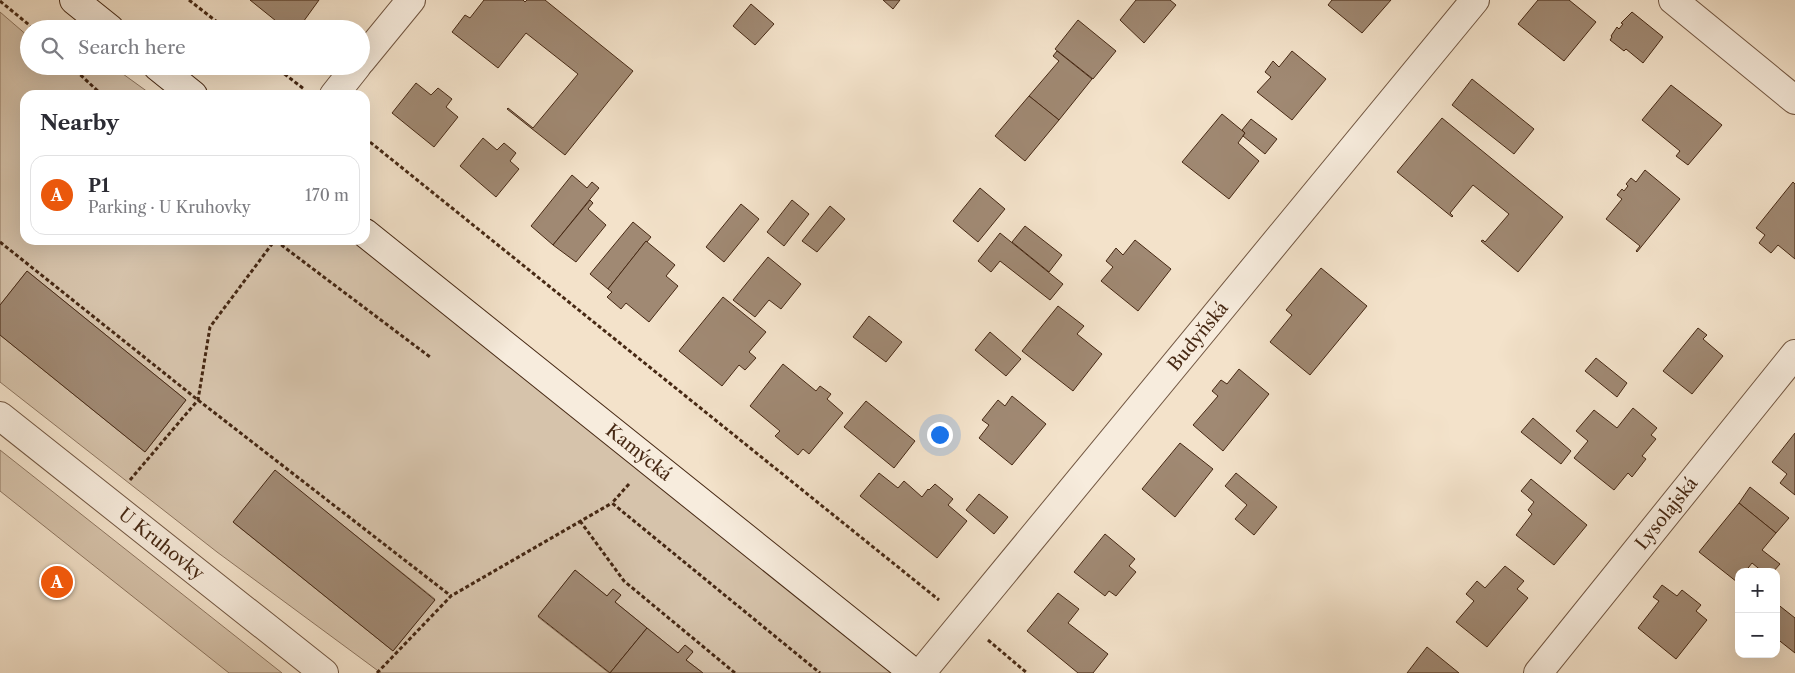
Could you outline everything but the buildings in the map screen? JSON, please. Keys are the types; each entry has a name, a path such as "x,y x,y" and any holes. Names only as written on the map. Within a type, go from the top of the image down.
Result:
{"street":[{"path":"74,0 99,20"},
{"path":"370,50 411,0"},
{"name":"Budyňská","path":"921,673 1475,0"},
{"path":"1674,0 1795,100"},
{"path":"168,75 187,90"},
{"path":"338,90 350,75"},
{"name":"Kamýcká","path":"370,237 914,673"},
{"name":"Lysolajská","path":"1538,673 1795,354"},
{"name":"U Kruhovky","path":"0,416 324,673"}],"path":[{"path":"190,0 215,20"},
{"path":"0,1 23,20"},
{"path":"81,75 97,90"},
{"path":"285,75 305,90"},
{"path":"370,142 964,620 1027,673"},
{"path":"0,242 198,400 451,596"},
{"path":"110,504 198,400 210,327 271,245"},
{"path":"282,245 430,357"},
{"path":"377,673 451,596 612,502 650,462"},
{"path":"612,502 820,673"},
{"path":"580,521 624,581 735,673"}],"shaded area":[{"path":"0,12 20,29 20,75 124,75 145,90 20,90 20,245 362,245 895,673 703,673 686,660 693,651 685,645 678,653 615,602 621,595 613,589 607,596 575,570 538,617 609,673 381,673 217,552 0,382 0,335 145,452 186,400 27,271 0,305","holes":["275,471 435,599 393,651 234,523"]},
{"path":"0,450 282,673 229,673 0,491"}],"place":[{"name":"P1","path":"57,582"}]}
